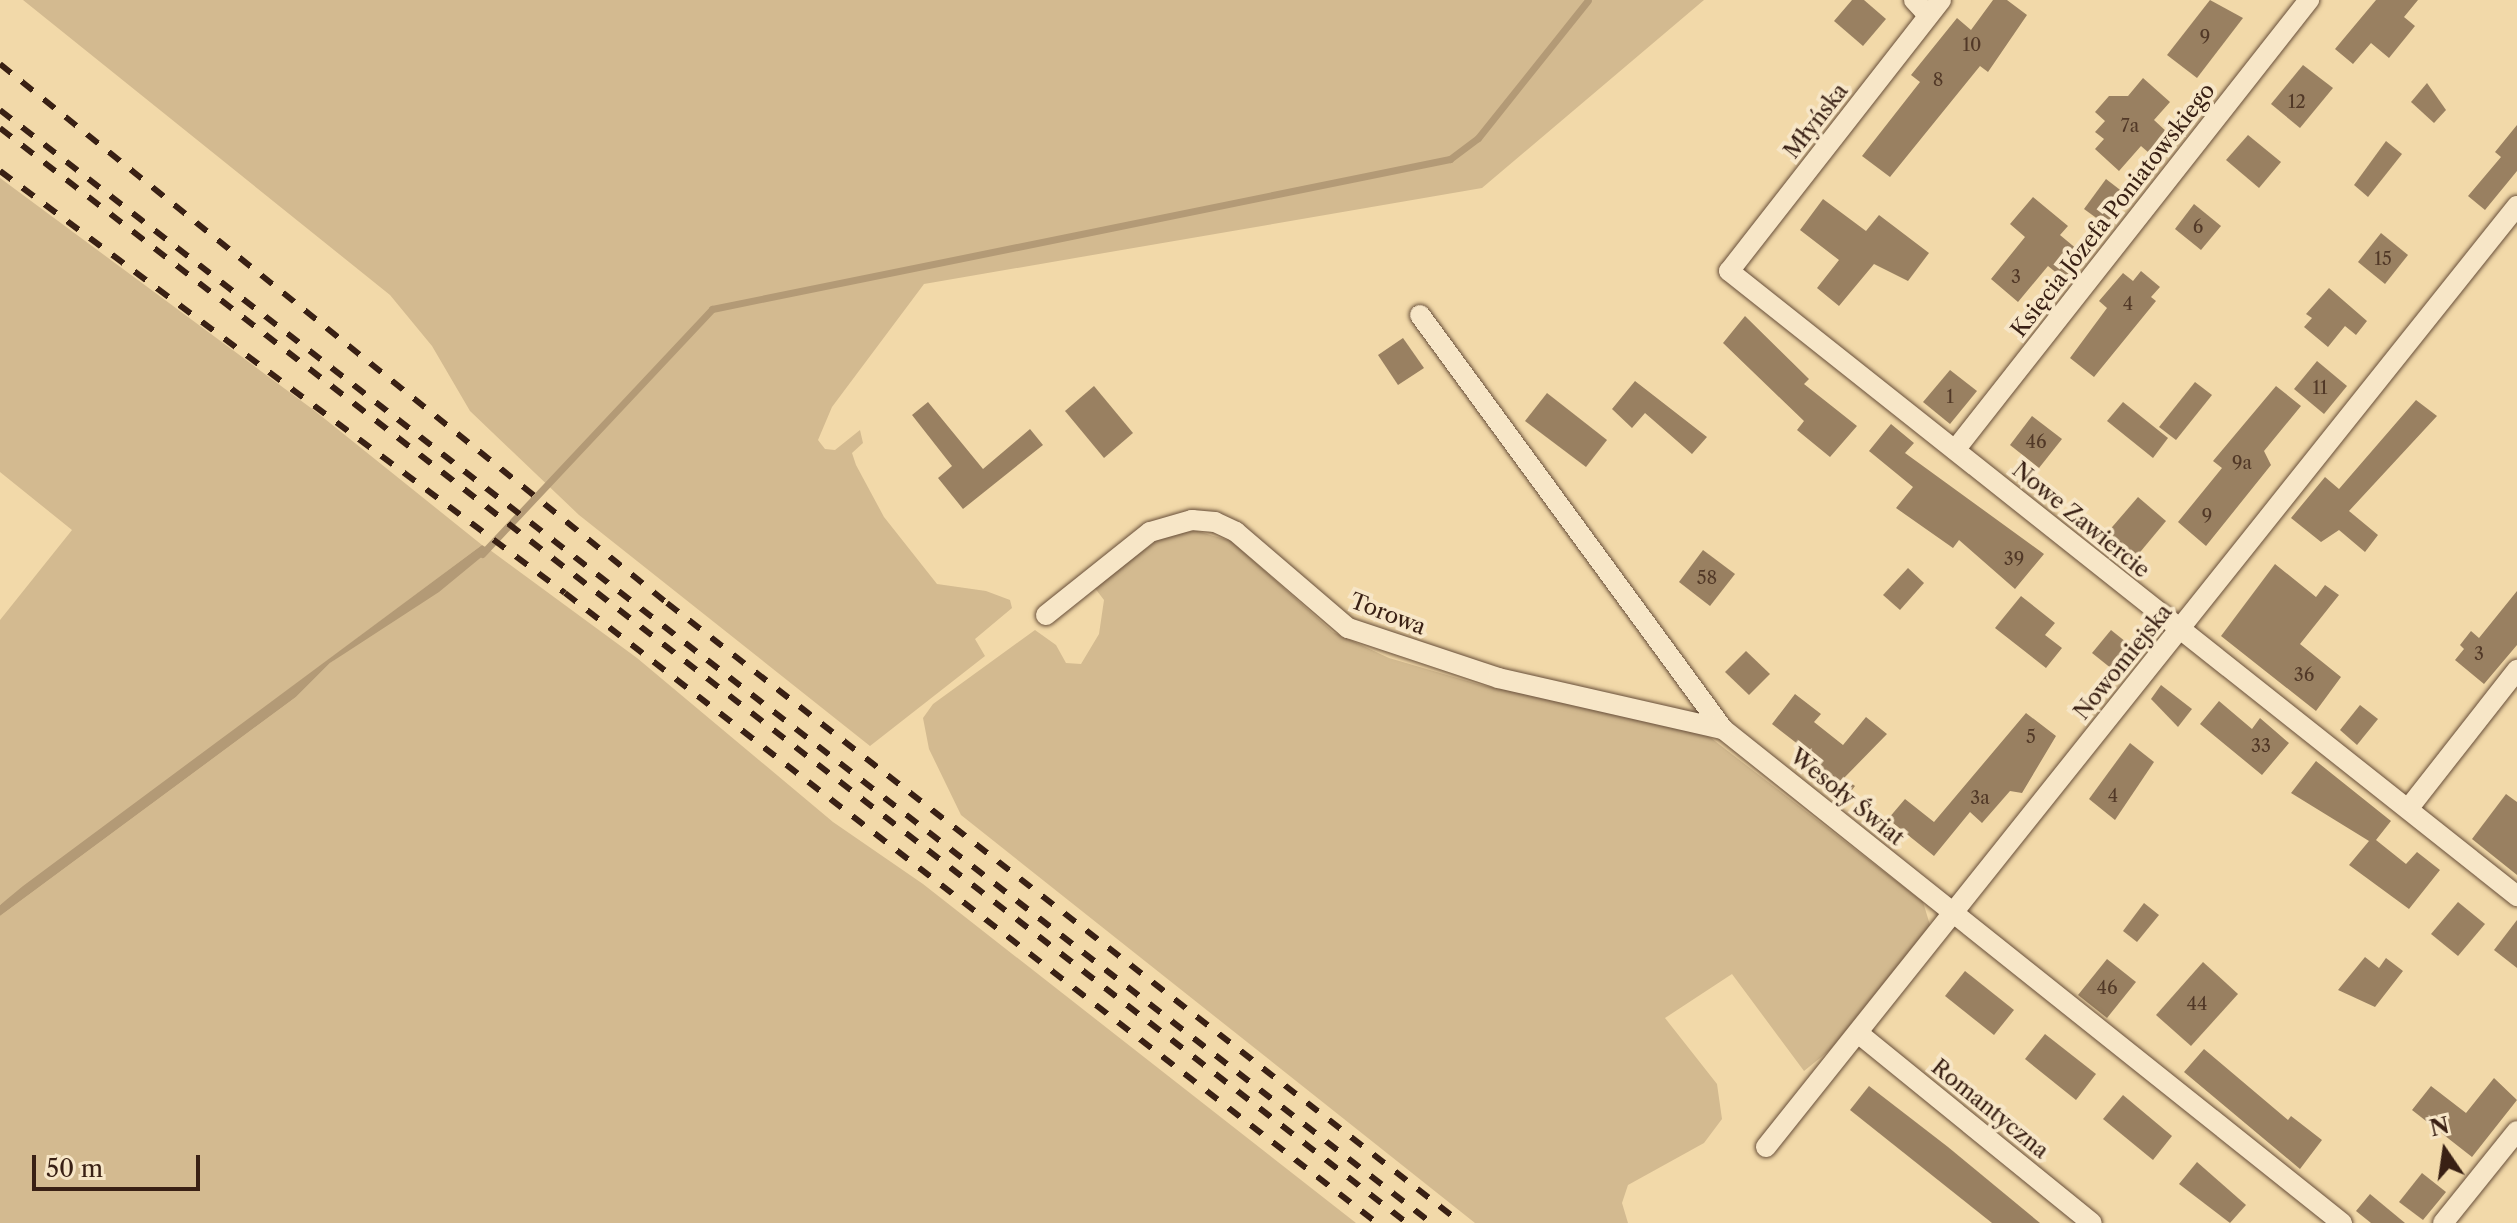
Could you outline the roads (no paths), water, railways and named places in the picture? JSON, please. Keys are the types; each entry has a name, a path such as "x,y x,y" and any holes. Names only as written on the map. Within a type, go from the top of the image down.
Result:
{"street":[{"name":"Księcia Józefa Poniatowskiego","path":"1955,450 2309,0"},
{"name":"Młyńska","path":"1729,271 1928,5"},
{"name":"Nowomiejska","path":"1766,1147 1951,911 2180,630 2517,206"},
{"name":"Nowe Zawiercie","path":"1729,271 2517,896"},
{"name":"Wesoły Świat","path":"1420,315 1723,729 2342,1223"},
{"name":"Torowa","path":"1046,615 1150,532 1181,521 1215,522 1236,532 1348,628 1498,678 1723,729"},
{"path":"2408,809 2517,670"},
{"name":"Romantyczna","path":"1858,1033 2092,1223"},
{"path":"2443,1223 2517,1131"}],"waterway":[{"path":"482,554 712,309 1450,159 1478,138 1588,0"}],"railway":[{"path":"0,64 667,603 1461,1223"},
{"path":"0,110 1431,1223"},
{"path":"0,128 1407,1223"},
{"path":"0,171 565,593 1377,1223"}]}
